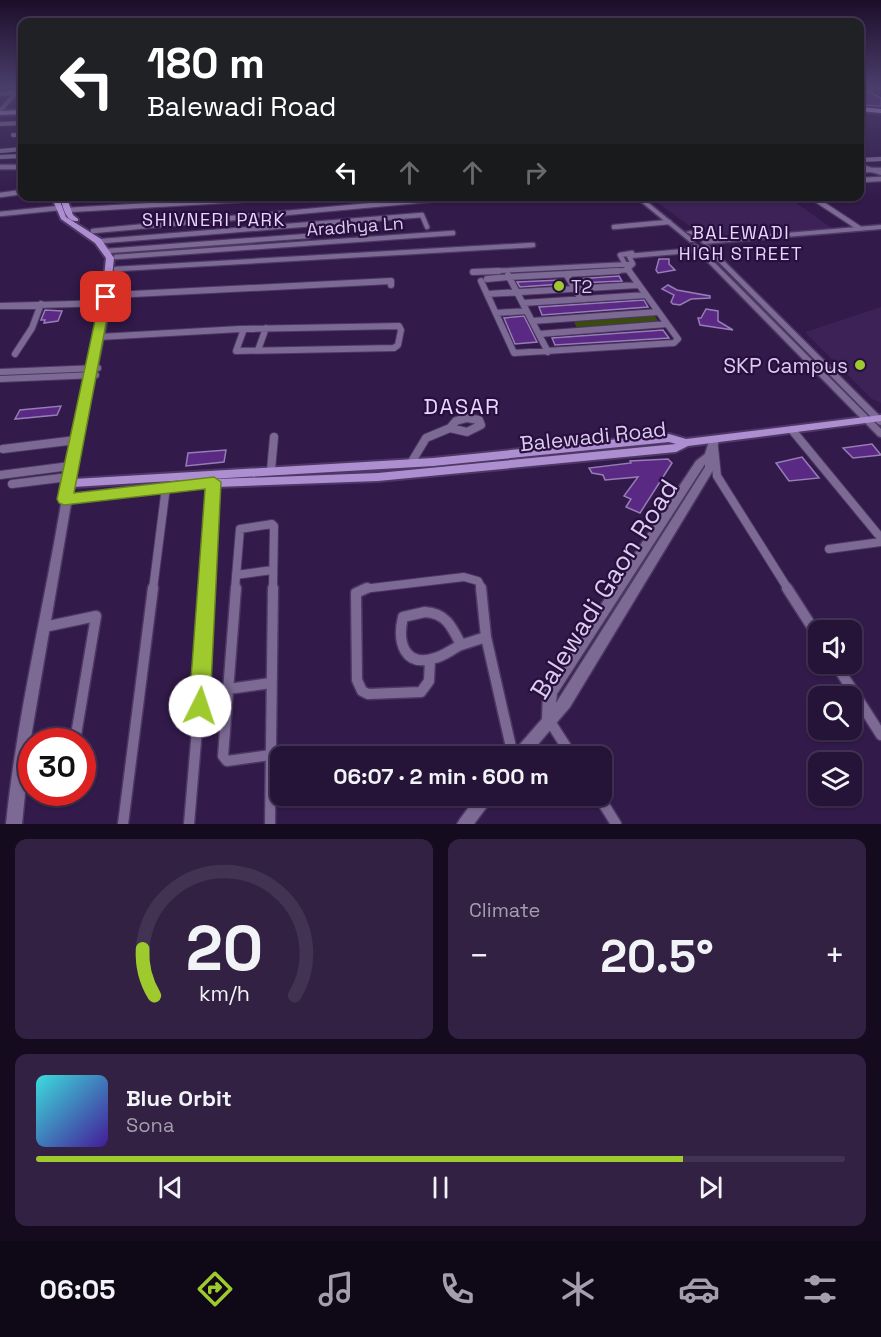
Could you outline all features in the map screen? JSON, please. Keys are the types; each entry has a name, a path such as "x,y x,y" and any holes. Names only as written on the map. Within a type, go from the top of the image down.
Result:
{"main road":[{"path":"60,202 70,216 93,231 103,241 112,253 116,269 69,481"},
{"path":"60,202 63,218 112,253"},
{"path":"110,300 112,253"},
{"path":"67,500 70,466 94,371"},
{"path":"686,443 877,420"},
{"name":"Balewadi Road","path":"67,500 271,475 669,438 686,443"},
{"name":"Balewadi Road","path":"69,481 271,475 403,475 676,448 686,443"},
{"path":"113,493 117,480"}],"street":[{"path":"13,135 18,135"},
{"path":"0,151 18,150"},
{"path":"0,157 18,157"},
{"path":"864,160 881,159"},
{"path":"0,167 18,167"},
{"path":"864,169 881,171"},
{"path":"864,180 881,179"},
{"path":"0,195 18,193"},
{"path":"0,214 60,202 101,201"},
{"path":"93,231 416,201"},
{"path":"642,201 700,246 877,420 881,434"},
{"path":"651,201 690,232 717,241"},
{"path":"818,201 859,228"},
{"path":"103,241 422,215 427,227"},
{"path":"614,226 669,222"},
{"path":"621,255 629,256 700,246 717,241 881,227"},
{"path":"690,232 700,246 877,420"},
{"name":"Aradhya Ln","path":"112,253 453,233"},
{"path":"112,253 308,236"},
{"path":"621,255 700,246 717,241"},
{"path":"116,269 533,245"},
{"path":"621,255 629,266 638,285 667,324 677,342 514,353 487,294 484,280 566,274 629,266"},
{"path":"629,256 629,266"},
{"path":"473,272 629,266"},
{"path":"506,270 548,352"},
{"path":"566,274 581,299"},
{"path":"0,306 110,300 126,296 392,282 391,285 126,296"},
{"path":"487,294 638,285"},
{"path":"523,303 646,295"},
{"path":"15,354 32,328 41,304"},
{"path":"496,313 526,311"},
{"path":"532,321 658,312"},
{"path":"538,334 667,324"},
{"path":"101,336 244,329 266,328 399,326 401,330 398,345 394,348 236,351 244,329"},
{"path":"258,350 266,328"},
{"path":"0,372 94,371"},
{"path":"0,379 94,371"},
{"path":"411,463 426,438 450,428"},
{"path":"792,430 881,540 829,549"},
{"path":"271,475 274,437"},
{"path":"3,448 76,440"},
{"path":"714,441 717,476 808,621"},
{"name":"Balewadi Gaon Road","path":"527,746 565,703 710,467 709,456 714,441"},
{"path":"566,746 549,720 550,693 699,463 709,456"},
{"path":"0,475 70,466"},
{"path":"12,484 69,481"},
{"path":"189,824 208,600 214,482"},
{"path":"123,824 166,487"},
{"path":"14,824 17,778 67,500"},
{"path":"270,746 274,526 272,524 240,529 223,759 270,754"},
{"path":"236,575 272,570"},
{"path":"430,660 431,677 427,687 421,692 368,694 362,691 357,680 356,593 365,588 464,577 478,581 483,592 486,637 511,746"},
{"path":"461,645 447,619 439,614 427,612 408,614 403,617 400,626 402,647 406,655 430,660 461,645 486,637"},
{"path":"44,627 96,616 77,728"},
{"path":"842,674 881,735"},
{"path":"228,689 271,683"},
{"path":"270,806 270,824"},
{"path":"465,824 479,806"},
{"path":"605,806 616,824"}],"shaded area":[{"path":"655,201 794,201 833,229 714,239 703,236"},
{"name":"SKP Campus","path":"881,307 881,403 872,399 805,332"}],"green space":[{"path":"653,313 658,321 577,328 573,320"}],"building":[{"path":"659,259 669,259 669,264 675,270 658,273 656,270"},
{"path":"619,276 622,281 578,283 576,279"},
{"path":"560,280 562,284 520,287 517,282"},
{"path":"668,285 677,290 710,296 710,298 691,299 680,305 673,304 671,302 674,295 662,289"},
{"path":"644,300 648,307 542,315 539,307"},
{"path":"706,309 718,311 718,321 733,330 700,325 698,318 701,318"},
{"path":"45,310 62,311 58,321 44,323 45,320 41,320"},
{"path":"524,316 537,342 515,344 504,318"},
{"path":"663,330 669,338 555,345 552,338"},
{"path":"61,406 57,415 15,419 20,410"},
{"path":"872,444 881,455 853,458 843,448"},
{"path":"226,450 224,462 186,466 188,453"},
{"path":"802,457 819,478 789,481 776,463"},
{"path":"668,459 672,463 640,513 626,507 631,499 624,496 638,477 605,480 603,475 592,473 589,468 631,463 630,461"}],"place":[{"name":"T2","path":"559,286"},
{"name":"SKP Campus","path":"860,365"}],"district":[{"name":"SHIVNERI PARK","path":"214,219"},
{"name":"BALEWADI HIGH STREET","path":"741,242"},
{"name":"DASAR","path":"462,406"}],"route":[{"path":"106,297 64,499 214,482 200,706"}]}
